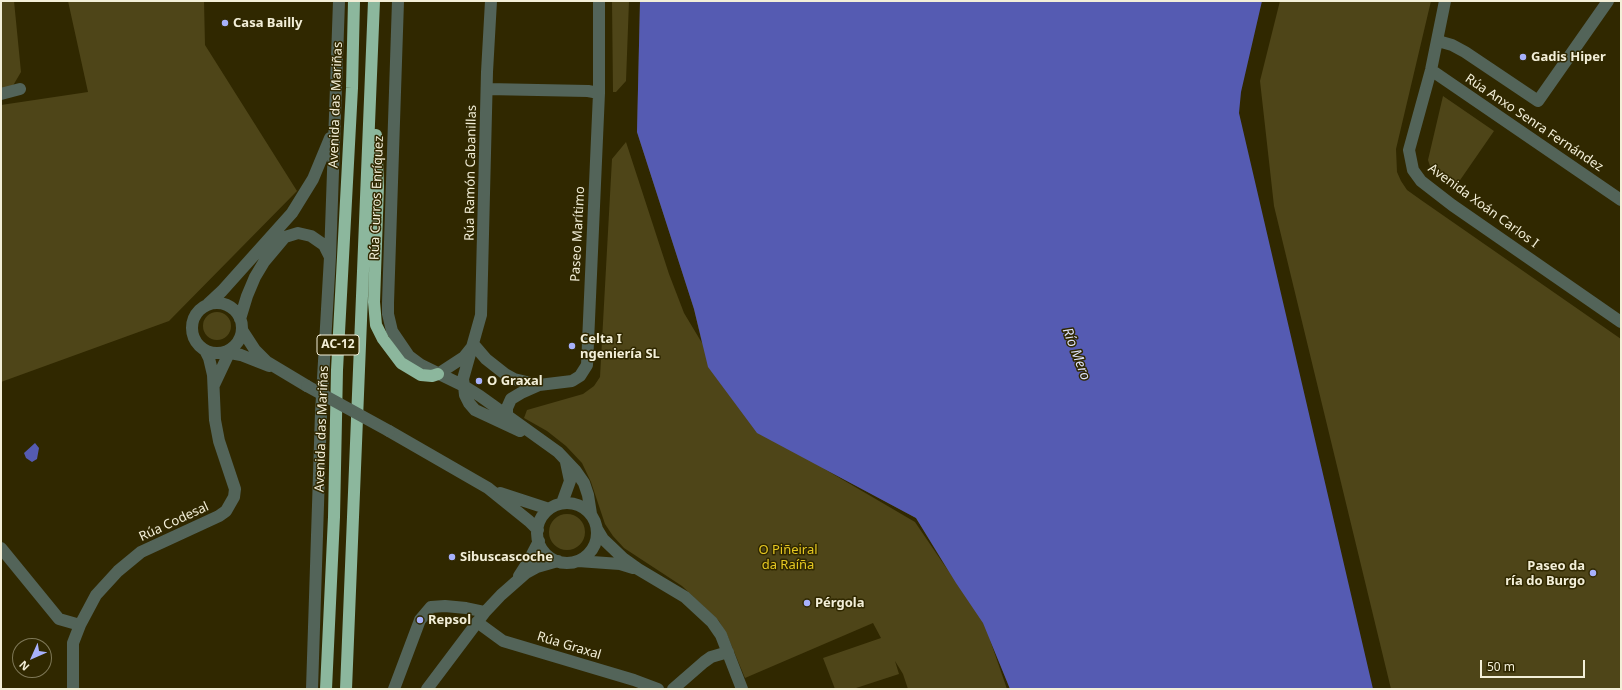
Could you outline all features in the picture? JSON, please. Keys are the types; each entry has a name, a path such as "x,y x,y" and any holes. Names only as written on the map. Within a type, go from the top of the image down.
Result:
{"highway":[{"name":"Avenida das Mariñas","path":"326,689 334,517 337,370 352,88 354,1"},
{"name":"AC-12","path":"346,689 374,1"},
{"path":"370,110 376,139 377,165 374,302 376,326 383,339 401,363 421,375 432,376 438,374"}],"street":[{"path":"312,689 321,413 330,257 339,1"},
{"name":"Rúa Curros Enríquez","path":"398,1 388,314 392,331 409,356 421,365 464,386 558,452 575,470 584,483 591,514"},
{"name":"Rúa Ramón Cabanillas","path":"464,386 464,380 481,315 491,1"},
{"name":"Paseo Marítimo","path":"507,415 507,408 511,399 539,385 572,381 580,376 587,365 599,93 599,1"},
{"name":"Avenida Xoán Carlos I","path":"1445,1 1431,70 1409,150 1413,170 1421,181 1452,205 1621,322"},
{"path":"1438,41 1452,45 1465,52 1538,101 1608,1"},
{"name":"Rúa Anxo Senra Fernández","path":"1431,70 1621,200"},
{"path":"1,94 20,89"},
{"path":"487,89 588,91 599,93"},
{"path":"335,105 330,142 314,179 292,213 222,291 197,312 192,326 195,340 205,350 211,352 228,351 278,370 488,488 529,521 538,535 546,553 558,561"},
{"path":"228,351 236,344 247,296 255,277 264,262 285,237 298,233 311,236 324,245 330,257"},
{"path":"208,304 216,303 230,307 255,350 278,370"},
{"path":"438,374 464,357 474,345 486,359 505,374 514,379 539,385"},
{"name":"Rúa Codesal","path":"73,689 73,644 80,625 96,595 118,571 141,552 219,516 226,511 234,497 235,488 215,420 211,366 205,350"},
{"name":"Rúa Codesal","path":"213,388 228,351"},
{"path":"464,386 465,395 475,410 523,433 541,439"},
{"path":"562,503 570,481 565,459"},
{"path":"488,488 549,509"},
{"path":"427,689 477,622 514,582 528,562 538,535 541,518 549,509 562,503 578,505 591,514 603,539 616,552 638,570 685,597 712,622 728,652 742,689"},
{"path":"578,561 591,552 597,537 597,529"},
{"path":"1,548 59,619 80,625"},
{"path":"514,582 537,567 558,561 620,564 638,570"},
{"path":"394,689 420,620 431,606 459,607 485,612"},
{"name":"Rúa Graxal","path":"477,622 503,641 658,689"},
{"path":"673,689 711,657 728,652"}],"green space":[{"path":"1,1 14,1 21,72 11,89 1,91"},
{"path":"68,1 204,1 205,45 297,191 169,321 1,382 1,105 88,92"},
{"path":"612,1 629,1 626,81 616,92 613,92"},
{"name":"O Piñeiral da Raíña","path":"640,1 997,1 1010,689 989,637 1007,689 908,689 903,674 895,661 899,674 853,689 835,689 823,658 881,638 873,623 745,678 728,637 719,621 682,586 624,548 605,524 591,482 582,463 566,446 547,431 524,418 527,410 583,394 594,386 600,377 612,159 626,142 669,274 684,313 702,343 694,309 637,132","holes":["821,467 916,518 949,572 915,522"]},
{"path":"1280,1 1431,1 1396,149 1397,172 1401,181 1407,190 1621,339 1621,689 1391,689 1274,206 1260,81"},
{"path":"1443,96 1494,131 1456,186 1431,169 1428,160"},
{"path":"217,312 227,316 231,326 227,336 217,340 207,336 203,326 207,316"},
{"path":"567,514 577,517 582,522 585,532 582,542 577,547 567,550 557,547 552,542 549,532 552,522 557,517"}],"water":[{"name":"Río Mero","path":"640,1 1262,1 1241,92 1239,113 1373,689 1010,689 983,623 956,583 916,518 757,433 708,367 694,309 637,132"},
{"path":"35,443 39,448 37,459 32,462 26,458 24,453"}],"place":[{"name":"Casa Bailly","path":"225,23"},
{"name":"Gadis Hiper","path":"1523,57"},
{"name":"Celta I ngeniería SL","path":"572,346"},
{"name":"O Graxal","path":"479,381"},
{"name":"Sibuscascoche","path":"452,557"},
{"name":"Paseo da ría do Burgo","path":"1593,573"},
{"name":"Pérgola","path":"807,603"},
{"name":"Repsol","path":"420,620"}]}
